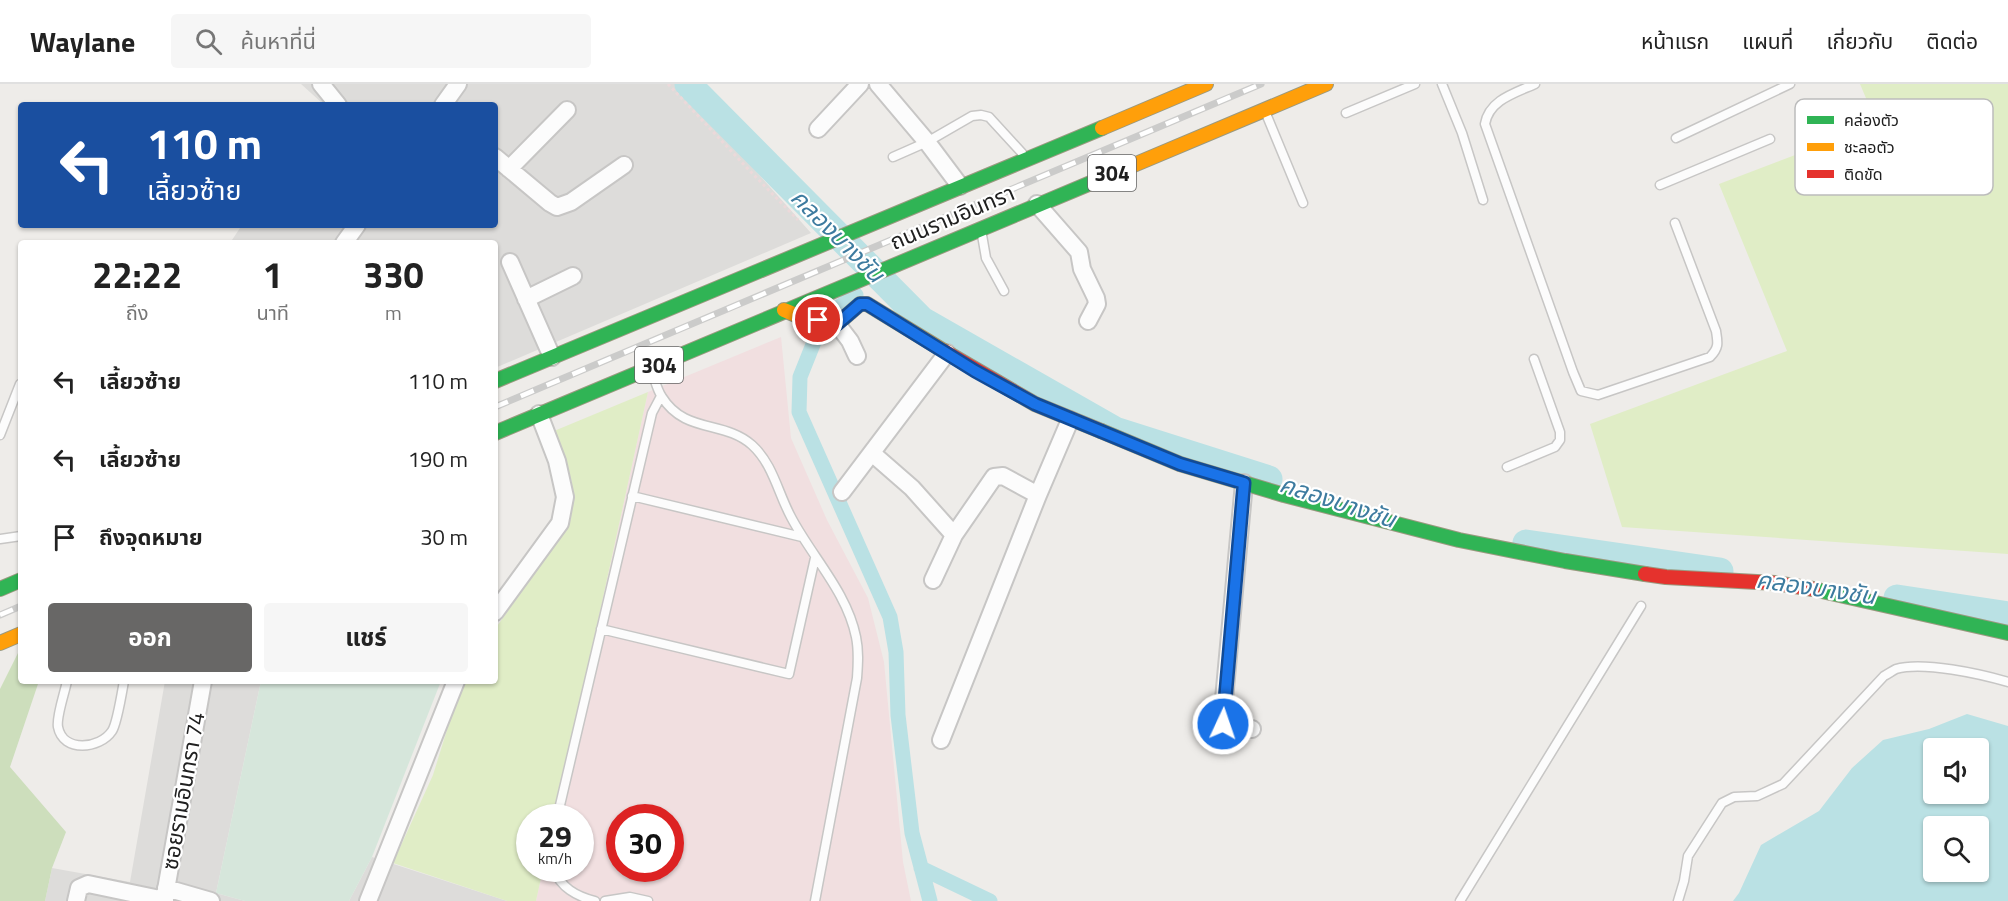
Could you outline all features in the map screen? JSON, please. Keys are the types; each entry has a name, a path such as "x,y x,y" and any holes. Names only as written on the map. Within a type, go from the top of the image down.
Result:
{"main road":[{"name":"ถนนรามอินทรา","path":"498,380 1206,84"},
{"name":"ถนนรามอินทรา","path":"498,432 1326,84"},
{"path":"784,310 829,323 860,304 867,304 1035,404 1070,420 1180,464 1393,524 1565,561 1666,577 1775,583 1819,590 2008,633"},
{"path":"0,588 18,581"},
{"path":"0,643 18,635"}],"street":[{"path":"321,84 336,102"},
{"path":"445,102 458,84"},
{"path":"818,129 860,84"},
{"path":"878,84 927,142 960,186"},
{"path":"509,169 567,110"},
{"path":"498,160 557,207 571,202 624,165"},
{"path":"1037,204 1079,252 1082,269 1097,304 1088,321"},
{"path":"510,262 552,357"},
{"path":"526,299 573,276"},
{"path":"829,323 850,341 857,356"},
{"path":"842,492 873,454 947,353"},
{"path":"498,608 560,523 565,497 557,461 539,414"},
{"path":"941,740 1070,420"},
{"path":"873,454 912,488 954,535"},
{"path":"933,580 954,535 994,477 1003,476 1038,495"},
{"path":"1244,483 1222,721 1226,726 1252,729"},
{"name":"ซอยรามอินทรา 74","path":"165,897 202,684"},
{"path":"368,901 455,684"},
{"path":"76,901 79,888 88,884 165,897 211,901"}],"lane":[{"path":"1346,113 1415,84"},
{"path":"1443,84 1462,133 1482,200"},
{"path":"1535,84 1494,104 1486,114 1485,124 1581,391 1598,395 1710,357 1716,351 1719,344 1716,331 1671,213"},
{"path":"1676,138 1790,84"},
{"path":"1265,110 1303,203"},
{"path":"893,157 927,142 972,116 981,114 989,117 1026,158"},
{"path":"1660,185 1770,139"},
{"path":"981,229 986,258 1004,291"},
{"path":"1507,467 1555,447 1560,440 1560,432 1534,359"},
{"path":"651,368 661,396 677,416 739,436 751,444 763,457 802,537 835,586 846,607 856,636 857,678 815,901"},
{"path":"0,435 18,389"},
{"path":"560,804 652,413 661,396"},
{"path":"632,496 802,537"},
{"path":"0,539 18,536"},
{"path":"601,629 789,674 815,558"},
{"path":"1460,901 1641,606"},
{"path":"1678,901 1688,856 1722,803 1734,797 1757,796 1783,784 1884,676 1895,670 1921,668 1976,672 2008,682"},
{"path":"66,684 58,727 63,738 70,744 83,746 104,738 112,731 123,684"},
{"path":"562,882 577,897 595,901"},
{"path":"605,901 630,897 648,901"}],"path":[{"path":"668,84 798,220"}],"shaded area":[{"path":"301,84 678,84 811,233 498,367 498,240 232,240 240,228 498,228 498,102 321,102"},
{"path":"781,337 791,438 827,520 868,598 884,662 903,862 911,901 536,901 540,882 594,882 594,804 558,804 648,392"},
{"path":"164,684 260,684 216,893 245,901 45,901 52,868 130,882"},
{"path":"372,857 507,901 349,901"}],"green space":[{"path":"1860,84 2008,84 2008,554 1622,527 1590,424 1787,351 1719,184 1795,155 1795,195 1993,195 1993,99 1866,99"},
{"path":"648,392 558,804 516,804 516,882 540,882 536,901 507,901 393,863 433,775 455,704 464,684 498,684 498,625 571,519 572,482 554,431"},
{"path":"18,653 18,684 38,684 10,767 66,832 52,868 45,901 0,901 0,689"},
{"path":"260,684 440,684 372,857 349,901 245,901 216,893"}],"water":[{"path":"1967,714 2008,726 2008,901 1733,901 1761,845 1819,811 1852,768 1883,740 1929,729"}],"waterway":[{"name":"คลองบางชัน","path":"688,84 922,320 1115,430 1269,479"},
{"path":"856,295 836,309 814,342 800,377 799,412 890,617 896,652 898,715 912,833 930,901"},
{"name":"คลองบางชัน","path":"1526,543 1720,571"},
{"name":"คลองบางชัน","path":"1897,598 2008,615"},
{"path":"921,868 990,901"}],"railway":[{"path":"498,406 1261,84"},
{"path":"0,615 18,607"}],"traffic: fast":[{"path":"498,380 1102,128"},
{"path":"498,432 1117,172"},
{"path":"1101,431 1180,464 1284,495 1459,540 1645,574"},
{"path":"0,589 18,581"},
{"path":"1813,589 2008,633"}],"traffic: slow":[{"path":"1102,128 1206,84"},
{"path":"1117,172 1326,84"},
{"path":"784,310 837,324 860,304 867,304 944,351"},
{"path":"0,643 18,635"}],"traffic: jam":[{"path":"944,351 1035,404 1101,431"},
{"path":"1645,574 1775,583 1813,589"}],"route":[{"path":"818,320 837,324 860,304 867,304 975,371 1035,404 1180,464 1244,483 1223,724"}]}
